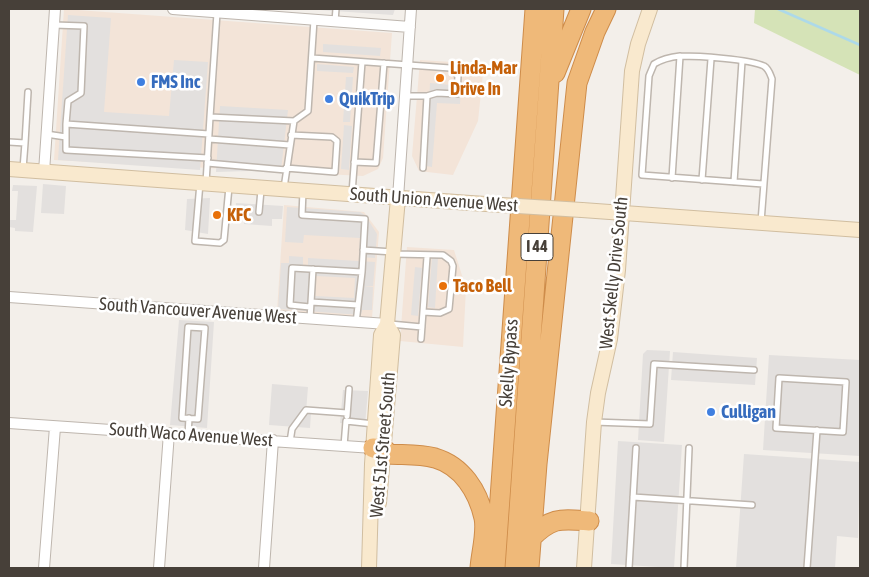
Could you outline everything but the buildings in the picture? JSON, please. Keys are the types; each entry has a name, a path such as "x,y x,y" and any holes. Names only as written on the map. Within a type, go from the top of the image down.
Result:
{"highway":[{"name":"Skelly Bypass","path":"495,568 535,9"},
{"name":"Skelly Bypass","path":"515,568 554,9"},
{"path":"548,91 581,9"},
{"path":"529,568 577,84 595,32 606,9"},
{"path":"378,449 389,454 423,456 447,462 467,478 484,519 480,568"},
{"path":"531,538 552,521 560,519 589,521"}],"street":[{"path":"44,172 55,9"},
{"path":"173,9 242,11 314,20 410,27"},
{"name":"West 51st Street South","path":"378,449 375,424 381,335 387,324 411,9"},
{"name":"West Skelly Drive South","path":"586,567 594,422 610,339 618,270 620,213 632,71 638,44 650,9"},
{"name":"South Union Avenue West","path":"16,170 860,230"},
{"name":"South Vancouver Avenue West","path":"9,297 387,324"},
{"name":"West 51st Street South","path":"370,568 378,449 393,335 387,324"},
{"name":"South Waco Avenue West","path":"9,424 169,433 378,449"},
{"path":"44,568 55,427"},
{"path":"159,568 169,433"},
{"path":"264,568 272,440"}],"lane":[{"path":"336,9 336,21"},
{"path":"222,11 207,161 195,241 220,243 224,240 229,185"},
{"path":"210,117 294,121 308,112 314,20"},
{"path":"54,24 84,26 82,93 68,101 66,150 335,172 337,141 332,137 291,134"},
{"path":"672,178 680,56"},
{"path":"760,223 772,79 765,67 742,61 680,56 665,58 654,64 649,76 642,175 763,184"},
{"path":"312,58 450,68 458,76 457,94 437,93 427,96 405,96"},
{"path":"702,180 711,59"},
{"path":"734,182 742,61"},
{"path":"352,194 362,62"},
{"path":"354,162 376,164 384,63"},
{"path":"16,170 25,143 28,92"},
{"path":"423,168 427,96"},
{"path":"284,189 294,121"},
{"path":"66,124 290,145"},
{"path":"46,134 66,136"},
{"path":"9,142 25,143"},
{"path":"259,212 261,187"},
{"path":"303,190 302,215 365,219 362,272 356,323"},
{"path":"363,250 443,256 451,261 453,266 451,305 445,311 423,312"},
{"path":"421,339 427,256"},
{"path":"358,305 290,305 292,268 362,272"},
{"path":"310,320 313,269"},
{"path":"387,324 422,327"},
{"path":"188,327 205,328 198,419 190,418 182,418 188,327"},
{"path":"594,422 650,424 654,364 754,370"},
{"path":"779,378 846,382 843,432 817,430 776,428 779,378"},
{"path":"344,446 349,389"},
{"path":"290,442 292,429 306,410 347,413"},
{"path":"188,435 190,418"},
{"path":"346,421 375,424"},
{"path":"807,568 817,430"},
{"path":"629,568 636,448"},
{"path":"684,568 689,448"},
{"path":"633,497 752,505"}],"shaded area":[{"path":"64,9 392,33 383,158 378,169 363,176 54,160"},
{"path":"305,9 395,9 393,15"},
{"path":"68,15 111,18 104,112 169,116 174,60 208,62 200,170 58,160"},
{"path":"323,44 381,48 380,56 323,52"},
{"path":"420,60 484,64 478,121 453,175 419,171 412,156"},
{"path":"317,64 354,67 353,73 317,71"},
{"path":"346,77 353,77 350,122 343,122"},
{"path":"430,83 461,86 460,104 437,103 432,167 426,166"},
{"path":"220,106 288,110 281,170 216,172"},
{"path":"344,125 352,126 349,170 341,169"},
{"path":"43,184 66,186 64,214 41,213"},
{"path":"13,185 37,186 33,232 15,231 15,228 9,227 9,220 16,220 18,191 12,191"},
{"path":"210,198 208,234 185,230 187,199"},
{"path":"236,203 283,206 282,219 272,219 272,226 244,224 244,216 235,215"},
{"path":"284,205 364,212 379,232 372,318 277,311"},
{"path":"287,207 360,212 365,215 377,234 375,258 359,257 360,238 304,235 303,243 285,242"},
{"path":"407,247 454,250 466,288 463,347 400,341"},
{"path":"289,256 303,257 303,265 308,265 308,258 375,262 373,286 364,286 373,287 372,310 362,310 361,315 278,309 281,263 289,263","holes":["316,276 355,278 354,298 315,296"]},
{"path":"432,258 438,258 435,308 428,307"},
{"path":"415,267 422,268 418,316 411,315"},
{"path":"179,320 214,322 207,428 170,425"},
{"path":"647,350 670,351 664,442 638,440 643,354"},
{"path":"673,352 757,358 755,385 671,380"},
{"path":"769,355 860,360 860,456 763,450"},
{"path":"272,384 308,387 306,412 311,413 310,428 269,425"},
{"path":"343,390 368,391 365,425 340,423"},
{"path":"618,441 682,445 674,568 611,564"},
{"path":"744,454 860,462 858,538 837,536 835,568 736,568"}],"green space":[{"path":"755,9 860,9 860,75 754,23"}],"waterway":[{"path":"778,9 860,45"}],"place":[{"name":"Linda-Mar Drive In","path":"440,78"},
{"name":"FMS Inc","path":"141,82"},
{"name":"QuikTrip","path":"329,99"},
{"name":"KFC","path":"217,215"},
{"name":"Taco Bell","path":"443,286"},
{"name":"Culligan","path":"711,412"}]}
